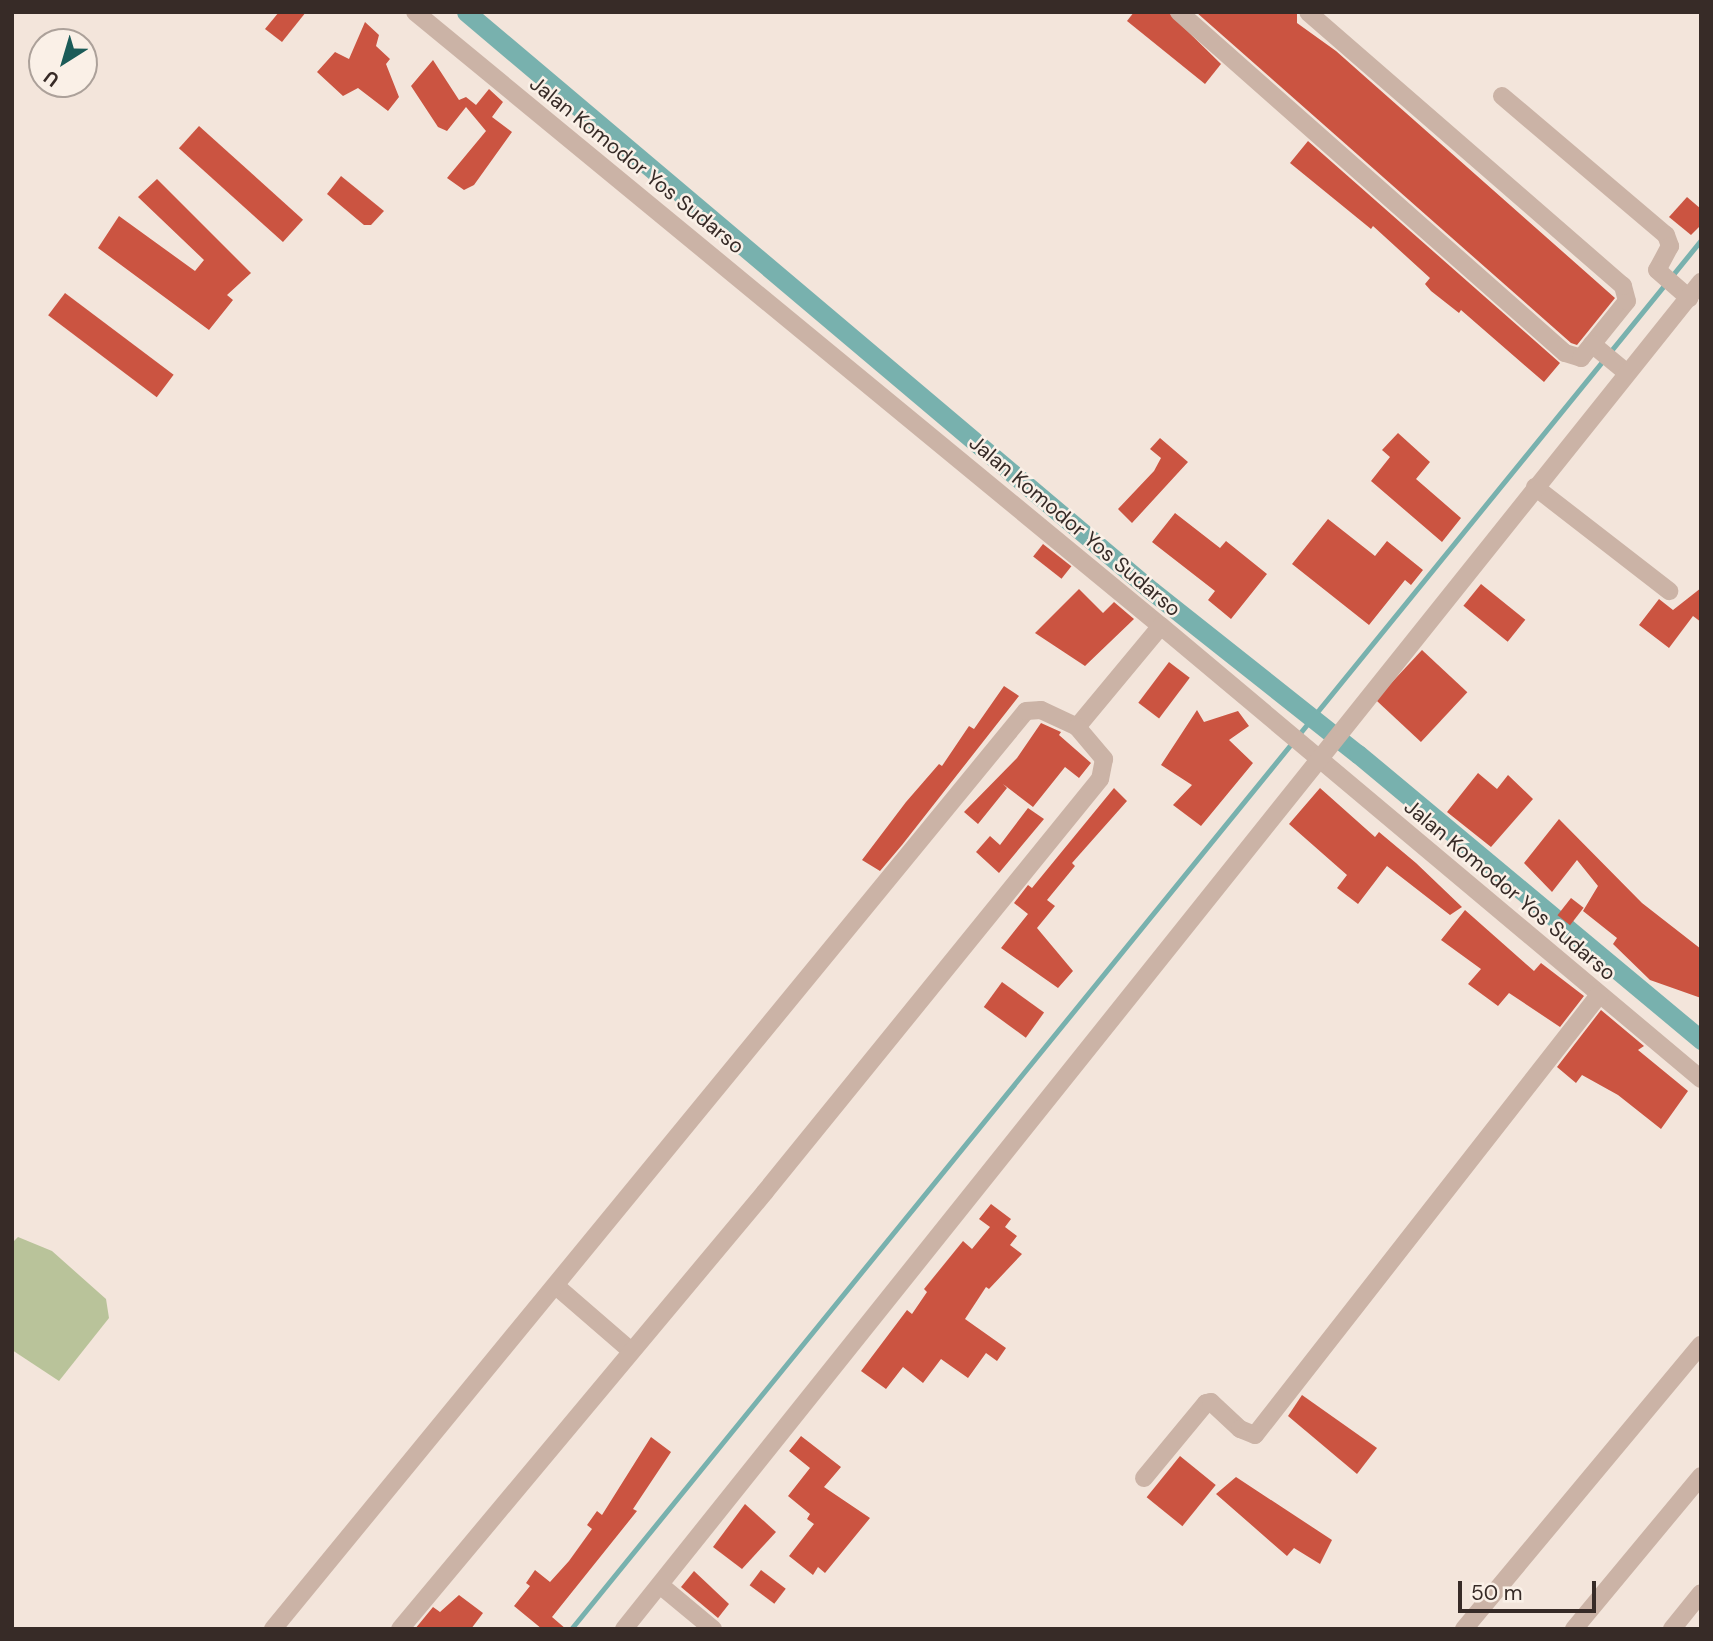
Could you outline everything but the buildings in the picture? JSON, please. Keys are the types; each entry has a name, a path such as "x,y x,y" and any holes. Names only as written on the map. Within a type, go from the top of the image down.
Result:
{"street":[{"name":"Jalan Komodor Yos Sudarso","path":"415,12 1279,726 1318,752 1599,995 1701,1079"},
{"path":"1179,12 1565,353 1581,358 1596,347 1627,301 1623,286 1308,12"},
{"path":"1502,96 1666,235 1670,246 1657,270 1686,296"},
{"path":"624,1629 1318,752 1535,487 1624,370 1701,282"},
{"path":"1596,347 1624,370"},
{"path":"1535,487 1669,591"},
{"path":"1077,727 1161,626"},
{"path":"274,1629 1026,710 1041,710 1077,727 1104,759 1100,779 631,1352 400,1629"},
{"path":"1144,1478 1206,1403 1211,1402 1240,1429 1255,1435 1599,995"},
{"path":"556,1286 631,1352"},
{"path":"1464,1629 1701,1345"},
{"path":"1574,1629 1701,1476"},
{"path":"660,1585 713,1629"},
{"path":"1672,1629 1701,1593"}],"green space":[{"path":"18,1237 52,1251 106,1299 109,1318 59,1381 12,1350 12,1243"}],"waterway":[{"path":"466,12 1152,591 1358,754 1701,1040"},
{"path":"571,1629 1701,240"}]}
